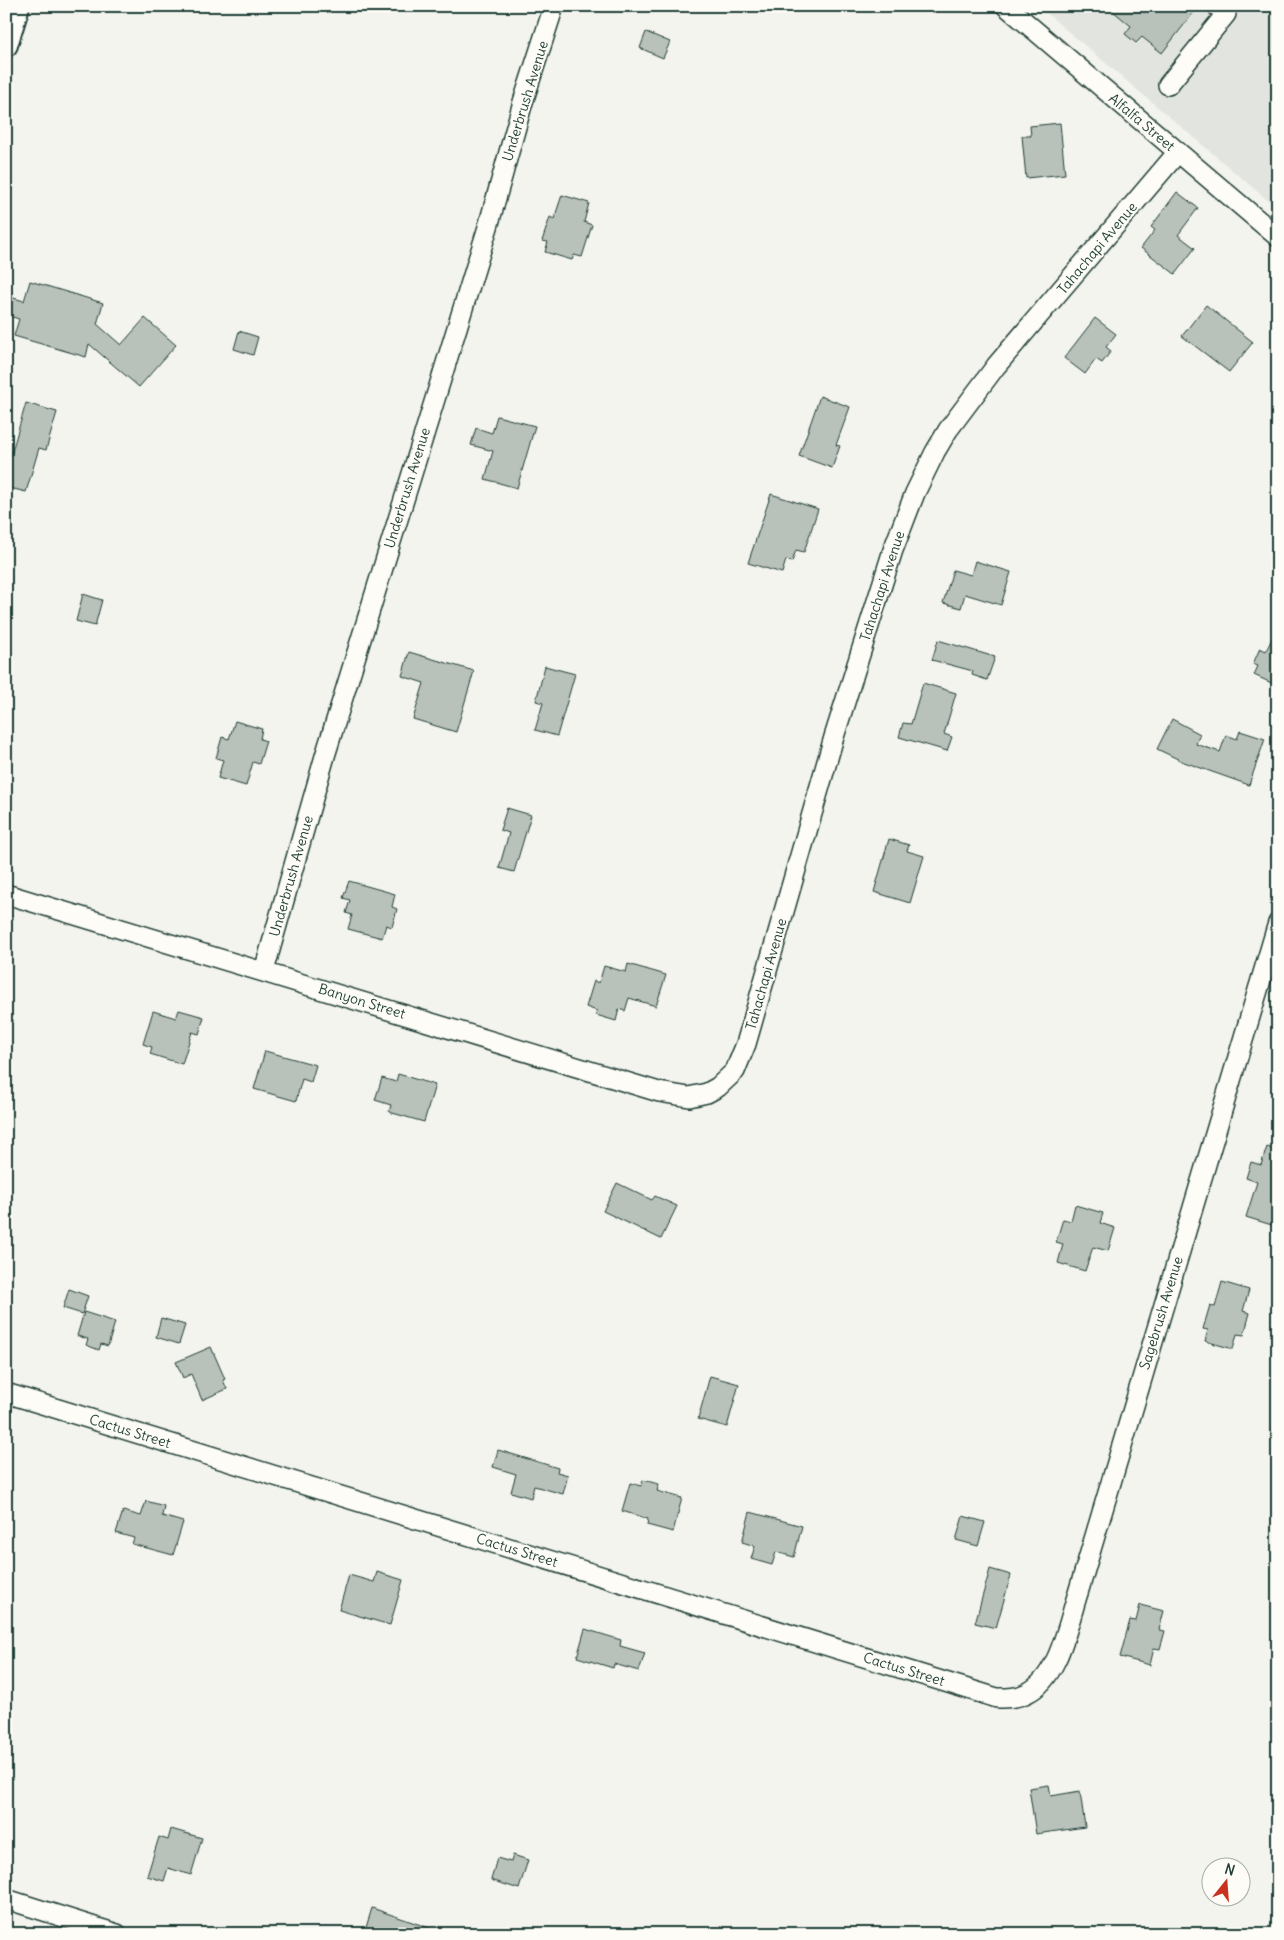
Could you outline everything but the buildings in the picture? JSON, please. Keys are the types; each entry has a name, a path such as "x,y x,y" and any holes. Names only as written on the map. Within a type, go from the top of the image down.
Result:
{"main road":[{"path":"6,45 18,6"}],"street":[{"name":"Underbrush Avenue","path":"264,971 325,756 485,236 523,102 554,6"},
{"name":"Alfalfa Street","path":"1006,6 1278,237"},
{"path":"1168,85 1226,14 1217,6"},
{"name":"Tahachapi Avenue","path":"718,1087 735,1071 746,1044 834,737 893,550 919,485 948,430 996,366 1178,152"},
{"name":"Banyon Street","path":"6,894 659,1092 689,1097 707,1093 718,1087"},
{"name":"Sagebrush Avenue","path":"1028,1693 1042,1682 1056,1661 1278,923"},
{"name":"Cactus Street","path":"6,1392 997,1698 1011,1698 1028,1693"},
{"path":"6,1899 116,1934"}],"shaded area":[{"path":"1038,6 1278,6 1278,209"}]}
